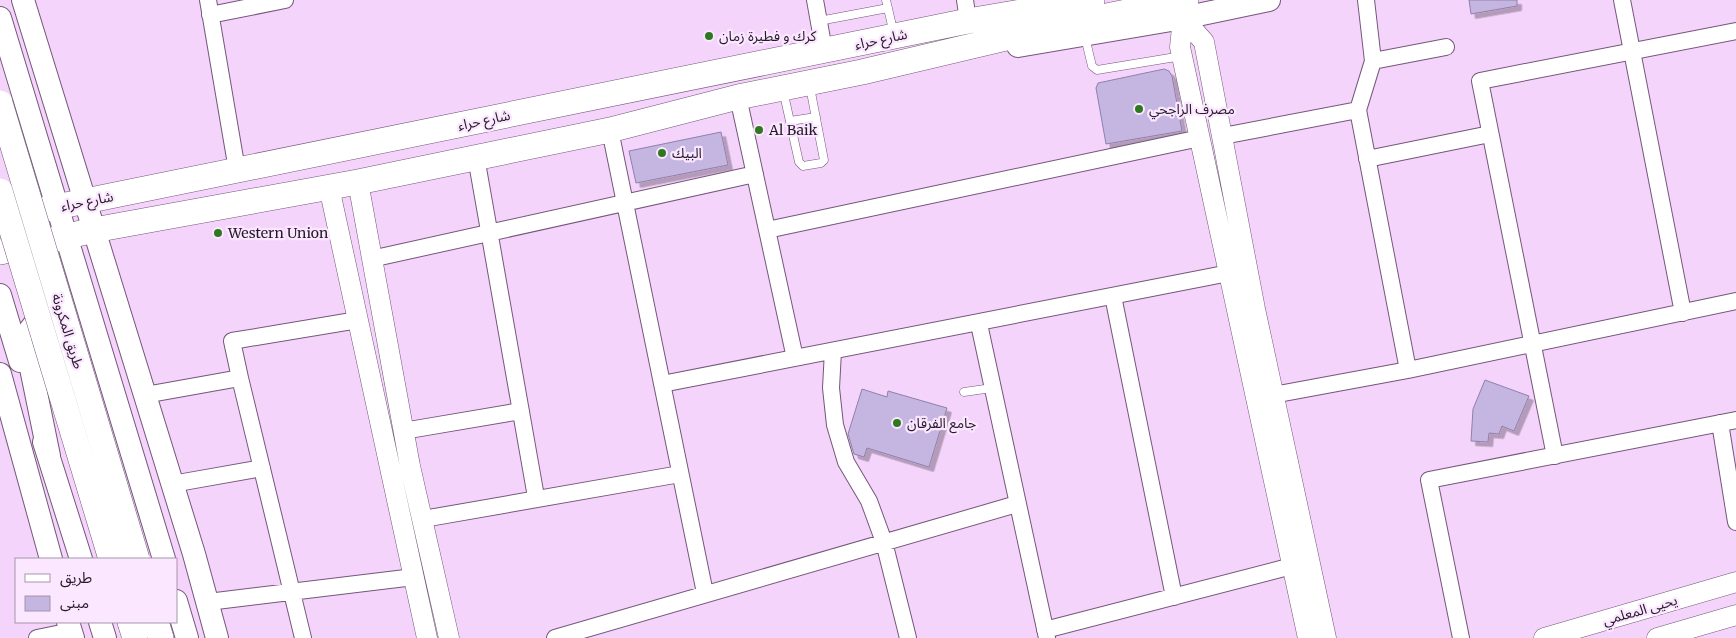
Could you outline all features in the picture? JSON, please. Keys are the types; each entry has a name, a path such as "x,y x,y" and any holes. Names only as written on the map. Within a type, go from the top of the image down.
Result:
{"main road":[{"path":"23,0 83,202 94,230 172,484 185,557 208,602 217,638"},
{"name":"شارع حراء","path":"862,72 1047,12 1092,0"},
{"name":"شارع حراء","path":"0,219 895,36 966,10 1047,12 1184,9 1269,0"},
{"name":"شارع حراء","path":"0,252 94,230 358,182 610,130 738,97 862,72 1085,35 1184,9"},
{"path":"0,18 164,558"},
{"path":"0,36 20,122 10,142 0,148"},
{"name":"طريق المكرونة","path":"0,104 137,558"},
{"name":"طريق المكرونة","path":"0,191 111,558"},
{"path":"0,295 80,558"},
{"path":"49,456 25,339 31,326 45,317 61,318 81,326 125,432"},
{"path":"1,382 51,558"},
{"path":"178,608 187,638"},
{"path":"100,623 105,638"},
{"path":"130,623 135,638"},
{"path":"156,623 161,638"}],"street":[{"path":"237,170 209,8 285,0"},
{"path":"815,0 824,50"},
{"path":"1366,0 1373,61 1358,110 1408,370"},
{"path":"1622,0 1683,313"},
{"path":"1184,9 1180,47 1229,273 1246,310 1273,395 1326,638"},
{"path":"1184,9 1204,42 1224,136 1246,310 1292,566 1308,638"},
{"path":"1555,456 1480,81 1736,31"},
{"path":"1373,61 1446,48"},
{"path":"738,97 795,358"},
{"path":"1224,136 1358,110"},
{"path":"610,130 705,593"},
{"path":"1367,159 1490,134"},
{"path":"767,230 1200,138"},
{"path":"476,157 536,497"},
{"path":"371,259 754,174"},
{"path":"358,182 403,431 400,470 423,519 449,638"},
{"path":"329,187 358,320 400,470 414,577 427,638"},
{"path":"662,384 979,324 1229,273"},
{"path":"1113,296 1174,597"},
{"path":"1273,395 1408,370 1736,301"},
{"path":"303,638 232,341 358,320"},
{"path":"979,324 1046,634 1174,597 1292,566"},
{"path":"833,351 831,388 835,425 846,462 869,501 884,542 908,638"},
{"path":"145,395 240,378"},
{"path":"403,431 521,411"},
{"path":"1461,638 1429,480 1728,421 1736,522"},
{"path":"172,484 262,468"},
{"path":"423,519 536,497 680,474"},
{"path":"555,638 1017,504"},
{"path":"208,602 414,577"},
{"name":"يحيى المعلمي","path":"1544,638 1736,582"},
{"path":"1657,638 1736,615"},
{"path":"37,638 71,630"}],"lane":[{"path":"819,21 887,4 895,36"},
{"path":"1085,35 1092,66 1097,70 1182,56"},
{"path":"782,88 799,162 803,166 821,163 824,160 809,83"},
{"path":"790,121 816,117"},
{"path":"964,392 992,388"}],"building":[{"path":"1469,0 1517,0 1517,6 1471,14"},
{"name":"مصرف الراجحي","path":"1164,69 1169,71 1172,76 1182,131 1106,144 1096,88 1098,83"},
{"path":"721,132 728,165 636,183 629,151"},
{"path":"1485,380 1529,396 1514,431 1502,426 1499,434 1489,433 1488,442 1471,441 1473,409"},
{"name":"جامع الفرقان","path":"862,389 887,397 888,391 947,408 929,467 867,448 864,457 854,454 848,434"}],"place":[{"name":"كرك و فطيرة زمان","path":"709,36"},
{"name":"مصرف الراجحي","path":"1139,109"},
{"name":"Al Baik","path":"759,130"},
{"name":"البيك","path":"662,153"},
{"name":"Western Union","path":"218,233"},
{"name":"جامع الفرقان","path":"897,423"}]}
